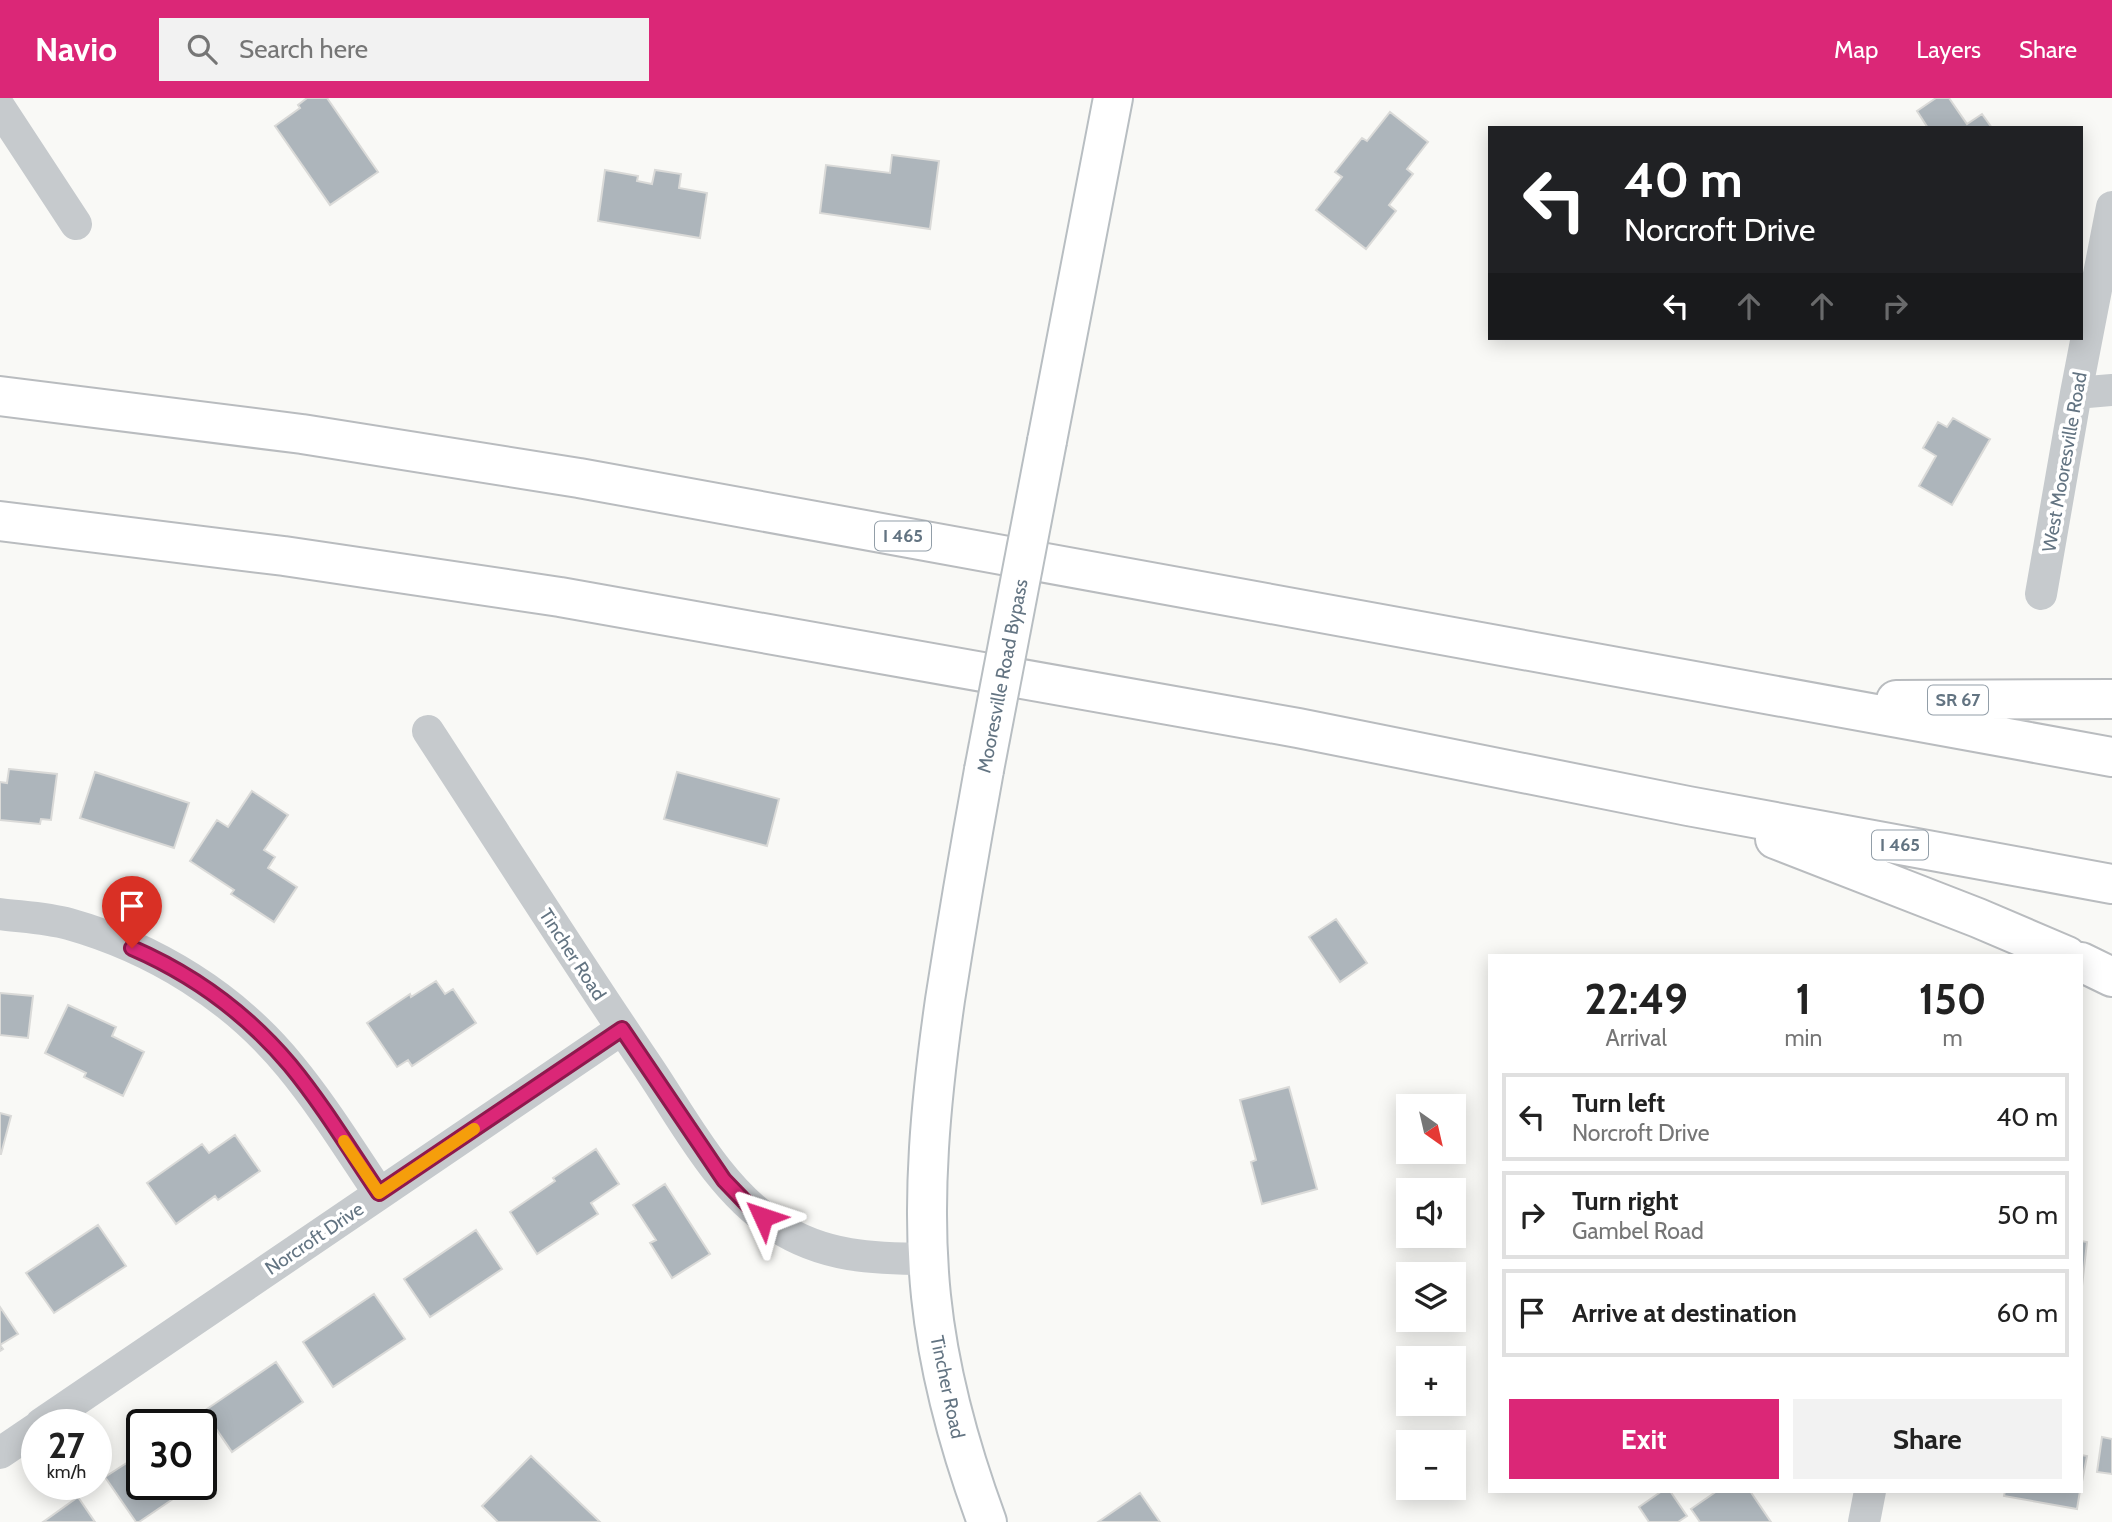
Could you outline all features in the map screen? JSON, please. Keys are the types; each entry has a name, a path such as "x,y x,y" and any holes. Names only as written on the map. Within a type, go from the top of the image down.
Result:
{"main road":[{"name":"Mooresville Road Bypass","path":"928,1259 929,1155 936,1066 960,899 1113,98"},
{"name":"I 465","path":"0,396 302,434 579,478 2112,757"},
{"name":"I 465","path":"0,521 284,556 560,597 1298,728 1688,806 2112,884"},
{"name":"SR 67","path":"1803,701 2112,699"},
{"path":"1688,806 1978,918 2062,954"},
{"path":"2083,963 2112,977"},
{"name":"Tincher Road","path":"928,1259 932,1308 943,1372 960,1442 987,1522"}],"street":[{"path":"0,107 76,224"},
{"name":"West Mooresville Road","path":"2041,594 2112,207"},
{"path":"2076,393 2112,390"},
{"name":"Tincher Road","path":"428,731 724,1180 763,1217 795,1237 830,1251 883,1259 928,1259"},
{"path":"0,914 66,923 124,944 162,961 230,1006 289,1065 315,1098 379,1193"},
{"name":"Norcroft Drive","path":"63,1409 622,1029"},
{"path":"0,1453 21,1439"},
{"path":"1864,1522 1870,1493"}],"building":[{"path":"307,98 327,98 378,172 330,205 275,126 300,108 298,105"},
{"path":"1936,98 1949,98 1967,124 1982,114 1991,126 1927,126 1917,111"},
{"path":"1390,112 1428,142 1407,169 1413,174 1389,205 1396,211 1366,249 1316,210 1342,177 1335,172 1362,138 1367,141"},
{"path":"892,155 939,161 930,229 820,213 826,165 890,173"},
{"path":"605,170 638,176 637,181 652,184 655,170 681,174 679,188 707,193 700,238 598,221"},
{"path":"1953,418 1990,439 1952,505 1919,486 1936,456 1923,448 1938,422 1947,427"},
{"path":"9,769 57,774 51,820 41,819 40,824 0,820 0,782 7,783"},
{"path":"95,772 189,803 174,848 80,818"},
{"path":"677,772 779,799 767,846 664,819"},
{"path":"252,791 288,815 264,850 275,857 268,868 297,887 274,922 231,894 234,890 190,861 217,820 228,827"},
{"path":"1336,919 1367,963 1340,982 1309,937"},
{"path":"436,981 445,994 453,989 476,1023 412,1066 408,1060 397,1067 367,1023 410,994 411,997"},
{"path":"0,993 33,996 28,1038 0,1035"},
{"path":"68,1005 116,1027 112,1036 144,1052 123,1096 84,1077 86,1073 45,1053"},
{"path":"1289,1087 1317,1189 1262,1204 1251,1162 1256,1160 1240,1100"},
{"path":"0,1113 11,1116 1,1154 0,1154"},
{"path":"235,1135 260,1171 218,1200 215,1196 176,1224 147,1183 202,1144 209,1153"},
{"path":"596,1149 619,1184 591,1203 598,1214 537,1254 510,1212"},
{"path":"665,1184 710,1254 672,1278 650,1243 656,1240 633,1205"},
{"path":"98,1225 126,1266 54,1313 26,1273"},
{"path":"476,1230 502,1269 430,1317 404,1279"},
{"path":"2083,1241 2087,1242 2083,1277"},
{"path":"374,1294 405,1339 333,1387 303,1342"},
{"path":"0,1307 18,1334 0,1345"},
{"path":"276,1362 303,1402 232,1452 217,1430 217,1409 207,1409"},
{"path":"2102,1437 2112,1439 2112,1474 2097,1472"},
{"path":"2083,1455 2087,1456 2083,1477"},
{"path":"531,1456 600,1522 498,1522 482,1506"},
{"path":"126,1463 126,1500 171,1500 136,1522 112,1487 112,1472"},
{"path":"1140,1493 1160,1522 1098,1522"},
{"path":"1659,1493 1671,1493 1687,1516 1678,1522 1649,1522 1639,1507"},
{"path":"1714,1493 1751,1493 1771,1522 1700,1522 1691,1509"},
{"path":"2005,1493 2080,1493 2077,1509 2004,1496"},
{"path":"74,1500 80,1500 95,1522 43,1522"}],"slow traffic":[{"path":"344,1141 379,1193 474,1129"}],"route":[{"path":"132,948 162,961 191,979 230,1006 252,1026 307,1087 379,1193 622,1029 724,1180 763,1217"}]}
